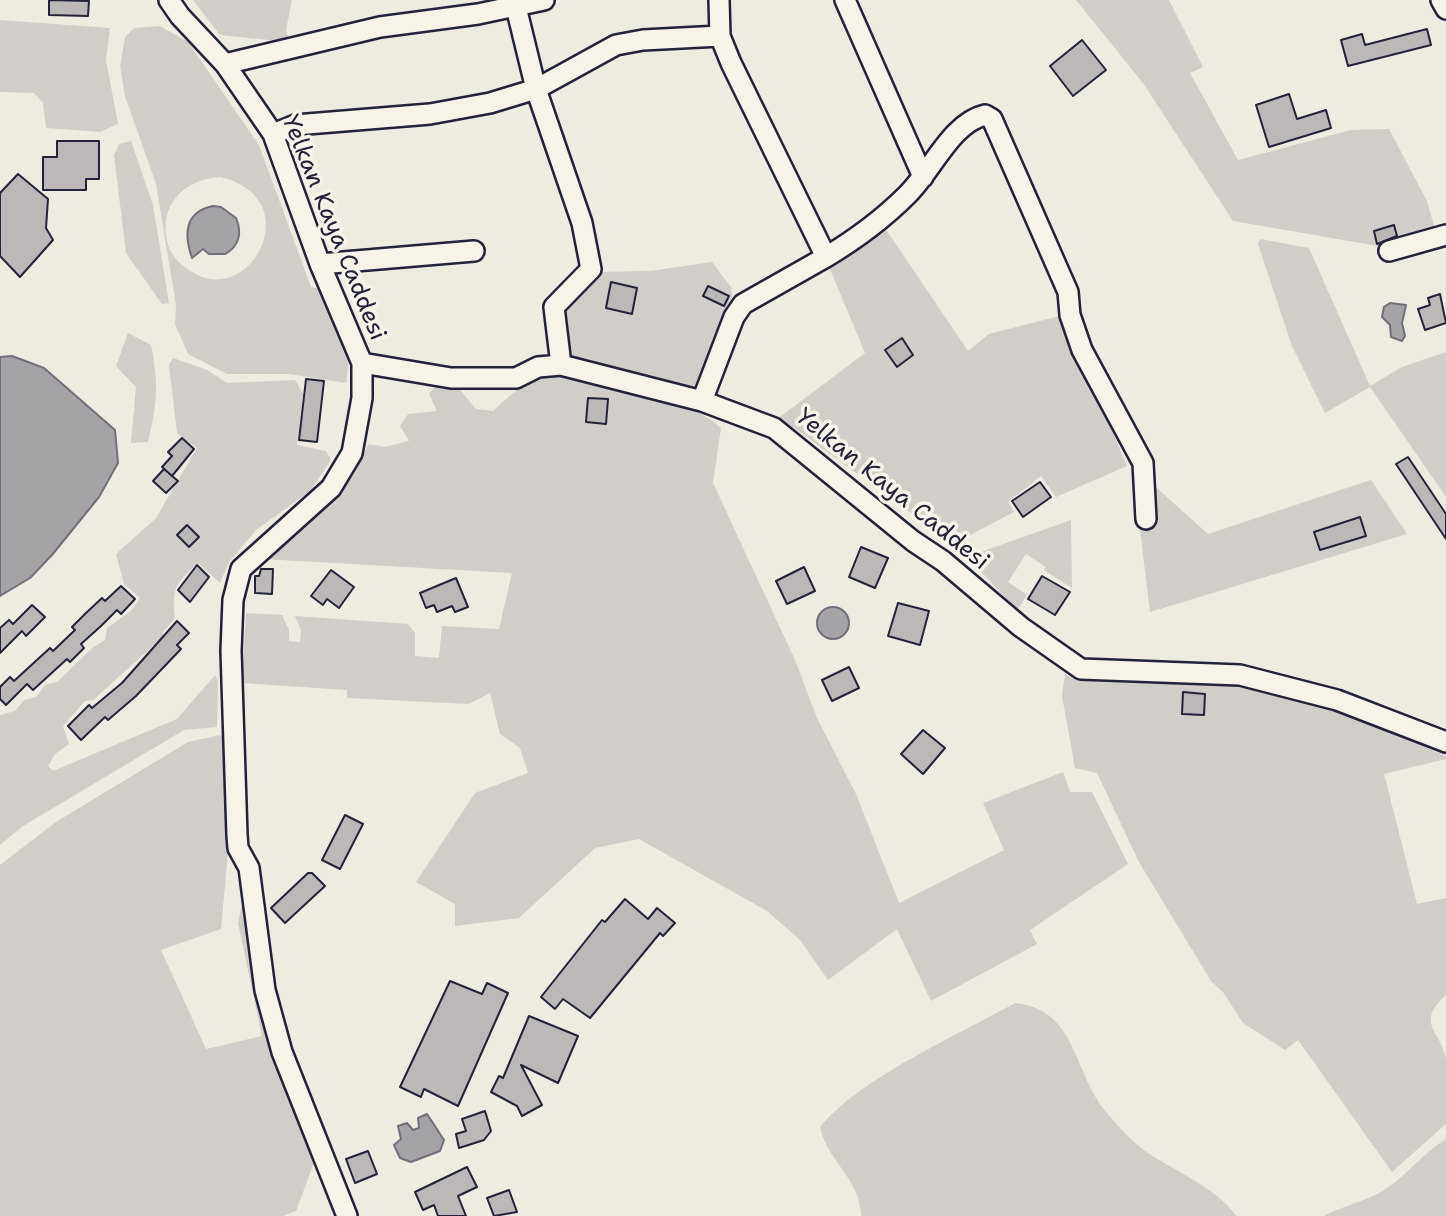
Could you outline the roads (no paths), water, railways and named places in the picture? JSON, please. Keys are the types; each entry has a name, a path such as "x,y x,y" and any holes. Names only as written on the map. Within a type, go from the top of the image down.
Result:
{"street":[{"name":"Yelkan Kaya Caddesi","path":"169,0 180,16 225,64 273,134 320,264 362,363 451,378 516,378 538,367 561,365 702,401 774,428 913,541 943,561 1021,627 1081,669 1240,675 1337,700 1446,742"},
{"path":"225,64 380,27 516,8 544,0"},
{"path":"719,0 720,36 826,257"},
{"path":"845,0 923,177"},
{"path":"1441,0 1446,9"},
{"path":"516,8 536,89 582,223 591,269 554,307 561,365"},
{"path":"273,134 295,125 430,114 514,97 536,89 616,45 720,36"},
{"path":"702,401 734,317 743,304 861,236 923,177 970,121 985,115 992,119 1068,292 1070,315 1082,350 1143,463 1146,519"},
{"path":"1388,251 1446,235"},
{"path":"320,264 474,251"},
{"path":"347,1216 282,1052 265,990 249,868 238,848 231,651 233,600 241,569 331,488 352,453 362,398 362,363"}]}
